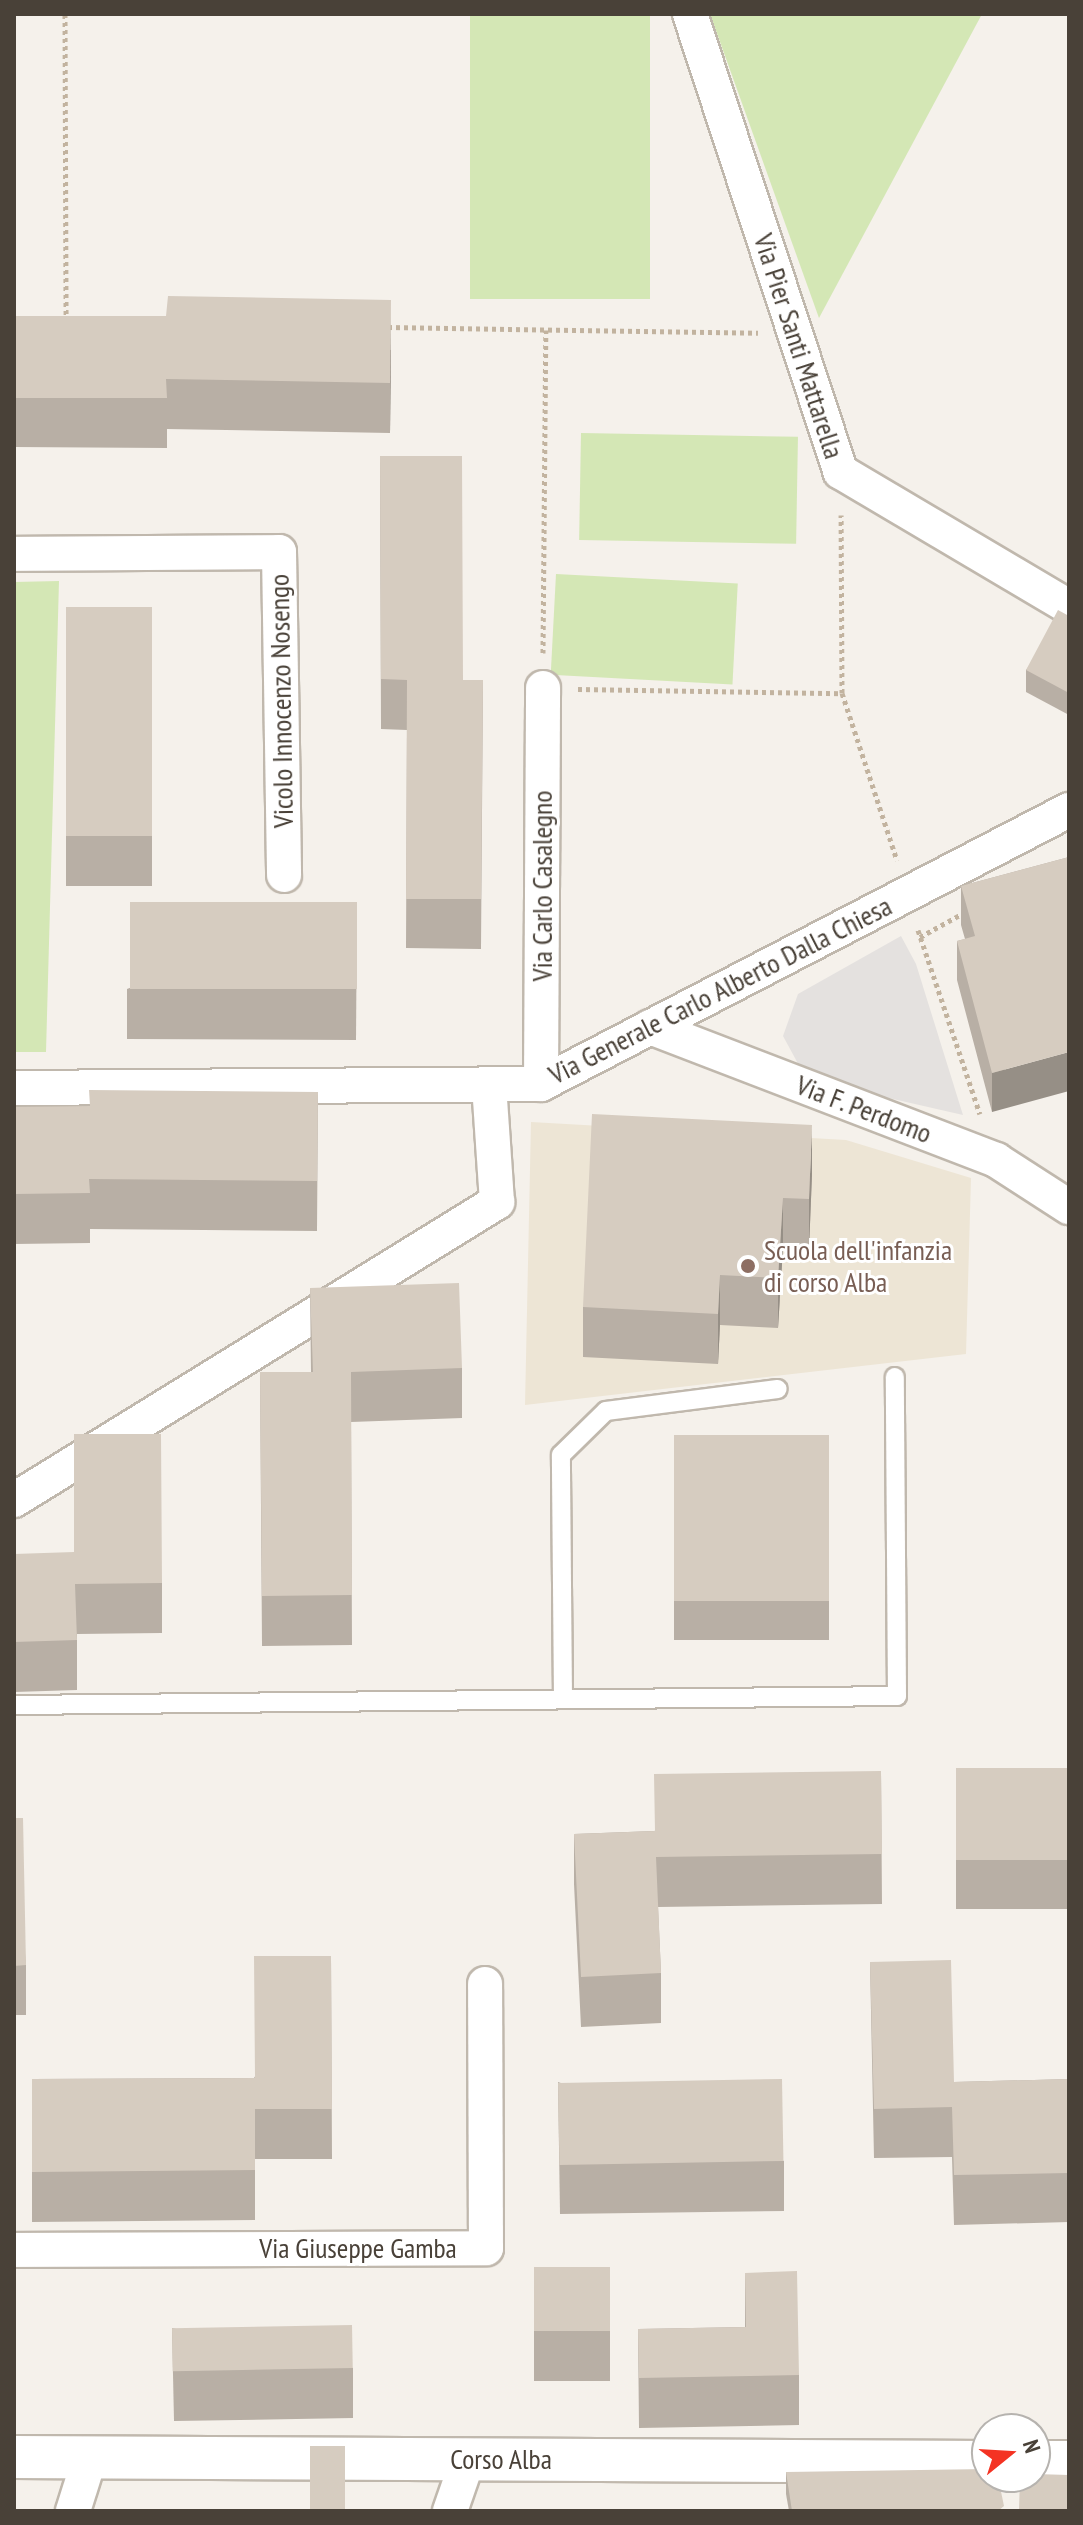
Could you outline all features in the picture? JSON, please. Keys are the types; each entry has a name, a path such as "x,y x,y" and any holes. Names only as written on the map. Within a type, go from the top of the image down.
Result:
{"street":[{"name":"Via Pier Santi Mattarella","path":"690,14 841,472 1069,607"},
{"name":"Vicolo Innocenzo Nosengo","path":"14,554 279,552 284,875"},
{"name":"Via Carlo Casalegno","path":"541,1084 543,688"},
{"name":"Via Generale Carlo Alberto Dalla Chiesa","path":"14,1088 541,1084 1069,810"},
{"name":"Via F. Perdomo","path":"650,1027 996,1160 1069,1207"},
{"path":"14,1500 497,1202 489,1084"},
{"name":"Via Giuseppe Gamba","path":"14,2250 486,2248 485,1984"},
{"name":"Corso Alba","path":"14,2457 971,2462"},
{"path":"73,2511 90,2457"},
{"path":"450,2511 468,2459"}],"lane":[{"path":"14,1705 897,1696 895,1377"},
{"path":"563,1699 561,1455 606,1411 778,1389"}],"path":[{"path":"65,14 65,323"},
{"path":"53,322 81,323"},
{"path":"376,327 795,334"},
{"path":"546,330 543,688 842,693 841,472"},
{"path":"920,937 980,904"}],"shaded area":[{"path":"901,936 916,964 963,1115 845,1088 802,1071 783,1036 798,994"},
{"name":"Scuola dell'infanzia di corso Alba","path":"531,1122 846,1140 971,1178 966,1354 525,1405"}],"green space":[{"path":"470,14 650,14 650,299 470,299"},
{"path":"710,14 982,14 819,318"},
{"path":"581,433 798,437 796,544 579,540"},
{"path":"556,574 738,584 732,684 551,675"},
{"path":"59,581 46,1052 14,1052 14,582"}],"building":[{"path":"168,296 391,300 390,383 166,379 167,398 14,398 14,316 166,316"},
{"path":"380,456 462,456 463,680 483,680 481,899 406,899 407,680 381,679"},
{"path":"66,607 152,607 152,836 66,836"},
{"path":"1058,610 1069,616 1069,693 1026,670"},
{"path":"1069,857 1069,1052 992,1073 957,941 975,936 961,886"},
{"path":"130,902 357,902 357,989 130,989"},
{"path":"89,1090 318,1092 317,1181 89,1179 90,1193 14,1194 14,1107 90,1106"},
{"path":"592,1114 812,1125 809,1199 783,1198 778,1278 720,1275 718,1314 583,1307"},
{"path":"459,1283 462,1368 351,1372 352,1595 262,1596 260,1372 313,1372 310,1288"},
{"path":"74,1434 161,1434 162,1583 75,1584 77,1640 14,1642 14,1554 74,1552"},
{"path":"674,1435 829,1435 829,1601 674,1601"},
{"path":"956,1768 1069,1768 1069,1860 956,1860"},
{"path":"881,1771 882,1854 656,1857 661,1973 581,1977 574,1834 655,1831 654,1774"},
{"path":"14,1818 23,1818 26,1965 14,1966"},
{"path":"254,1956 331,1956 332,2109 255,2109 255,2170 32,2172 32,2079 255,2078"},
{"path":"951,1960 954,2082 1069,2079 1069,2173 954,2175 952,2107 874,2109 870,1962"},
{"path":"782,2079 783,2161 559,2165 558,2083"},
{"path":"534,2267 610,2267 610,2331 534,2331"},
{"path":"797,2271 799,2375 639,2378 638,2329 746,2327 745,2273"},
{"path":"352,2325 353,2368 173,2371 172,2328"},
{"path":"310,2446 345,2446 345,2511 310,2511"},
{"path":"971,2469 971,2493 1001,2493 1004,2506 998,2511 792,2511 786,2472"},
{"path":"1051,2474 1069,2475 1069,2511 1019,2511 1020,2493 1051,2493"}],"place":[{"name":"Scuola dell'infanzia di corso Alba","path":"748,1266"}]}
